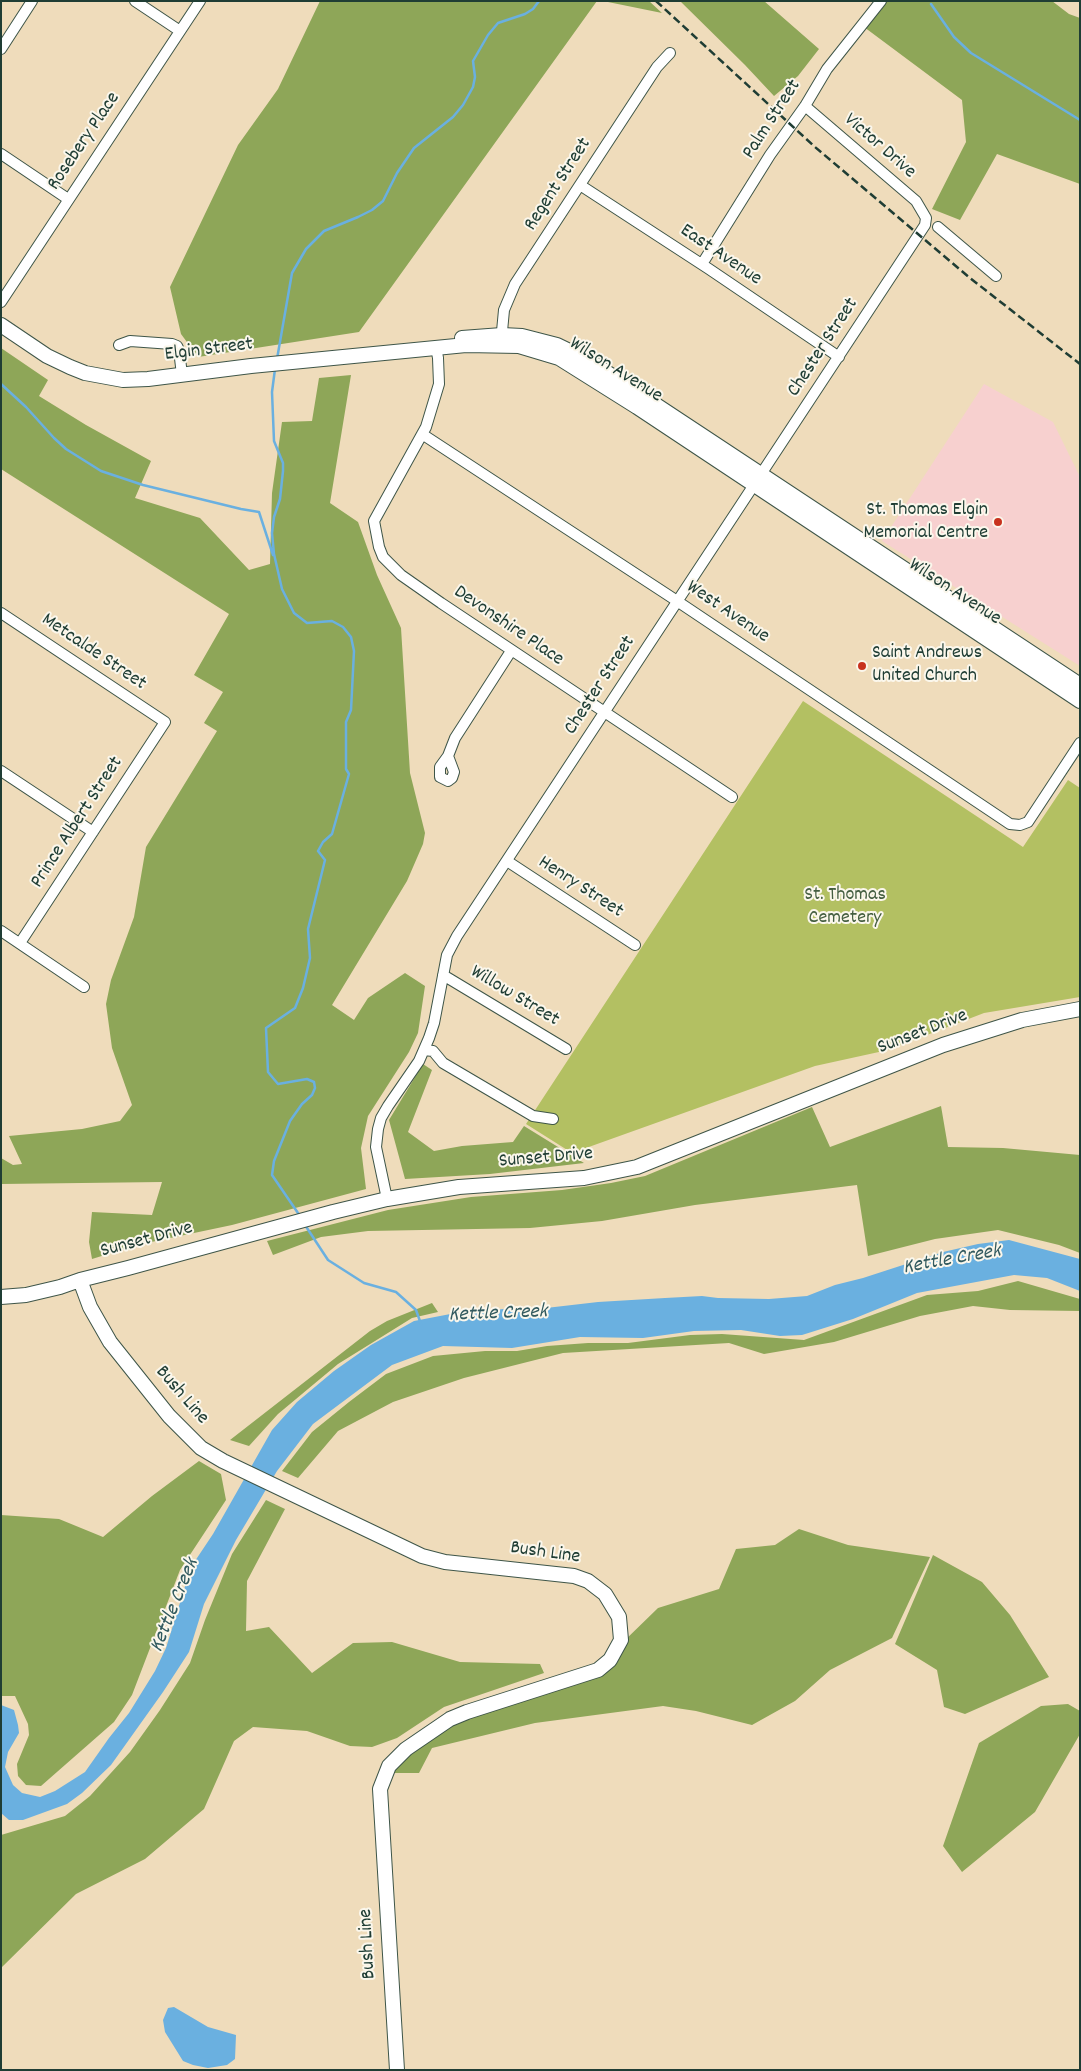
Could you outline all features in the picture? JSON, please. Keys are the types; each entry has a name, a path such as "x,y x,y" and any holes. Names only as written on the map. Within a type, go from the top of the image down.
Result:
{"street":[{"path":"1,49 32,1"},
{"path":"136,1 180,31"},
{"name":"Rosebery Place","path":"1,302 200,1"},
{"name":"Palm Street","path":"702,264 770,155 805,106 838,53 881,1"},
{"name":"Regent Street","path":"501,340 504,310 510,292 657,67 670,53"},
{"name":"Victor Drive","path":"805,106 916,201 926,218"},
{"path":"1,154 68,198"},
{"name":"East Avenue","path":"580,185 702,264 839,357"},
{"name":"Chester Street","path":"387,1199 376,1147 378,1129 381,1118 419,1061 424,1050 434,1023 448,955 457,936 839,357 923,228 926,218"},
{"path":"938,227 996,276"},
{"name":"Elgin Street","path":"1,325 47,356 85,373 123,380 436,347"},
{"name":"Wilson Avenue","path":"436,347 501,340 571,364 757,479 996,638 1080,701"},
{"path":"118,345 130,341 177,346 182,375"},
{"path":"422,434 439,384 436,347"},
{"name":"West Avenue","path":"422,434 678,601 1010,824 1020,825 1028,822 1080,743"},
{"name":"Devonshire Place","path":"422,434 374,521 379,547 389,565 511,651 732,797"},
{"name":"Metcalde Street","path":"1,613 165,722"},
{"name":"Wilson Avenue","path":"996,638 1080,685"},
{"path":"448,756 455,738 511,651"},
{"name":"Prince Albert Street","path":"20,943 165,722"},
{"path":"1,771 93,832"},
{"name":"Henry Street","path":"507,861 635,945"},
{"path":"1,931 84,987"},
{"name":"Willow Street","path":"444,974 566,1049"},
{"name":"Sunset Drive","path":"1,1297 26,1295 387,1199 459,1187 584,1178 637,1167 943,1045 1022,1020 1080,1009"},
{"path":"424,1050 433,1051 443,1063 533,1116 553,1119"},
{"name":"Bush Line","path":"80,1280 85,1298 102,1330 169,1416 201,1448 223,1461 291,1494 410,1551 433,1560 564,1575 582,1579 595,1585 605,1594 616,1609 621,1624 621,1640 610,1660 598,1670 466,1712 450,1719 406,1748 389,1766 380,1789 397,2070"}],"shaded area":[{"path":"984,384 1053,422 1080,477 1080,666 882,541"}],"green space":[{"path":"320,1 597,1 359,332 198,357 181,334 170,287 238,145 278,89"},
{"path":"603,1 649,1 662,13"},
{"path":"680,1 764,1 819,49 798,76 774,96"},
{"path":"885,1 1052,1 1069,14 1080,18 1080,184 997,154 960,220 932,209 966,142 962,100 864,27"},
{"path":"1,348 48,380 39,396 151,461 135,498 200,518 249,570 270,564 272,493 282,422 312,421 319,378 351,375 330,503 358,522 377,575 401,628 410,773 425,833 423,844 407,881 332,1005 354,1020 368,998 405,973 425,986 418,1033 409,1052 368,1116 361,1148 366,1189 232,1225 137,1245 92,1259 89,1242 92,1212 152,1215 162,1182 1,1184 1,1158 13,1165 22,1164 9,1136 82,1129 120,1121 132,1105 112,1048 106,1004 111,980 134,917 146,847 217,731 204,723 223,692 194,675 229,614 1,469"},
{"name":"St. Thomas Cemetery","path":"803,701 1023,847 1068,780 1080,788 1080,997 984,1013 888,1050 815,1066 572,1153 526,1124"},
{"path":"423,1064 432,1070 408,1132 434,1151 462,1146 513,1142 524,1126 584,1163 490,1174 405,1179 389,1120"},
{"path":"941,1106 948,1147 1003,1148 1080,1155 1080,1253 1059,1245 998,1230 935,1239 868,1256 857,1185 695,1205 602,1221 530,1228 368,1231 321,1237 273,1255 267,1241 388,1210 471,1197 562,1190 645,1176 812,1107 830,1147"},
{"path":"1018,1281 1080,1299 1080,1311 1010,1310 973,1306 920,1316 834,1342 764,1354 729,1343 563,1353 464,1378 393,1402 338,1431 298,1478 282,1471 312,1432 349,1402 386,1374 433,1356 485,1351 517,1351 547,1346 588,1343 628,1343 690,1335 722,1334 804,1340 927,1295 978,1291"},
{"path":"432,1303 438,1312 412,1318 338,1364 278,1414 249,1446 230,1440 370,1331 387,1321"},
{"path":"199,1461 221,1474 226,1500 180,1570 132,1695 114,1722 41,1786 26,1785 18,1776 17,1764 29,1735 28,1724 15,1696 1,1696 1,1515 59,1519 103,1537 152,1496"},
{"path":"266,1500 285,1509 247,1581 246,1631 269,1627 312,1673 353,1643 392,1642 460,1662 540,1664 544,1673 444,1707 397,1738 372,1747 350,1746 307,1731 253,1727 234,1741 204,1809 145,1859 76,1894 1,1968 1,1835 65,1816 90,1796 130,1752 190,1663 232,1554"},
{"path":"799,1529 848,1545 930,1557 892,1638 830,1670 795,1701 752,1725 696,1711 663,1706 535,1723 432,1748 419,1773 391,1773 401,1759 430,1736 478,1714 605,1669 621,1644 658,1608 719,1589 736,1549 775,1545"},
{"path":"933,1555 982,1582 1010,1615 1049,1677 965,1714 944,1707 937,1670 895,1644"},
{"path":"1068,1704 1080,1711 1080,1734 1035,1812 962,1872 943,1846 979,1743 1041,1706"}],"water":[{"name":"Kettle Creek","path":"1009,1240 1080,1259 1080,1291 1047,1278 1014,1275 917,1293 853,1319 802,1335 780,1336 741,1330 694,1331 643,1338 580,1337 512,1348 443,1346 392,1365 313,1424 277,1471 236,1540 204,1604 189,1652 111,1765 82,1793 67,1804 23,1820 9,1820 1,1813 1,1705 14,1710 18,1725 19,1733 8,1752 5,1767 13,1785 22,1793 40,1797 55,1791 85,1772 129,1713 155,1671 166,1648 191,1567 213,1534 272,1430 297,1402 334,1371 371,1345 414,1321 466,1311 482,1312 503,1309 524,1313 546,1308 598,1302 702,1296 769,1299 807,1296 835,1285 943,1252 978,1244"},
{"path":"174,2007 208,2027 236,2035 235,2059 227,2065 208,2068 183,2061 165,2032 163,2020 168,2008"}],"waterway":[{"path":"277,359 292,273 306,249 324,231 372,210 383,201 397,173 414,148 453,117 463,105 473,87 475,77 473,61 488,35 498,23 525,14 533,9 539,1"},
{"path":"931,4 954,37 971,53 1080,120"},
{"path":"275,369 272,392 274,441 283,463 283,471 280,499 274,517 272,533 274,554 282,589 294,613 307,623 332,621 343,627 351,637 354,651 351,710 346,722 346,769 349,774 332,834 323,842 318,851 325,860 308,929 310,958 303,988 295,1008 266,1028 268,1072 278,1084 307,1079 314,1082 315,1088 312,1095 302,1104 290,1121 274,1161 272,1175 300,1216"},
{"path":"1,384 66,449 101,471 143,485 259,512 273,555"},
{"path":"305,1225 328,1260 364,1283 396,1292 416,1310 421,1324"}],"railway":[{"path":"656,1 815,147 970,278 1080,364"}],"place":[{"name":"St. Thomas Elgin Memorial Centre","path":"998,522"},
{"name":"Saint Andrews United Church","path":"862,666"}]}
